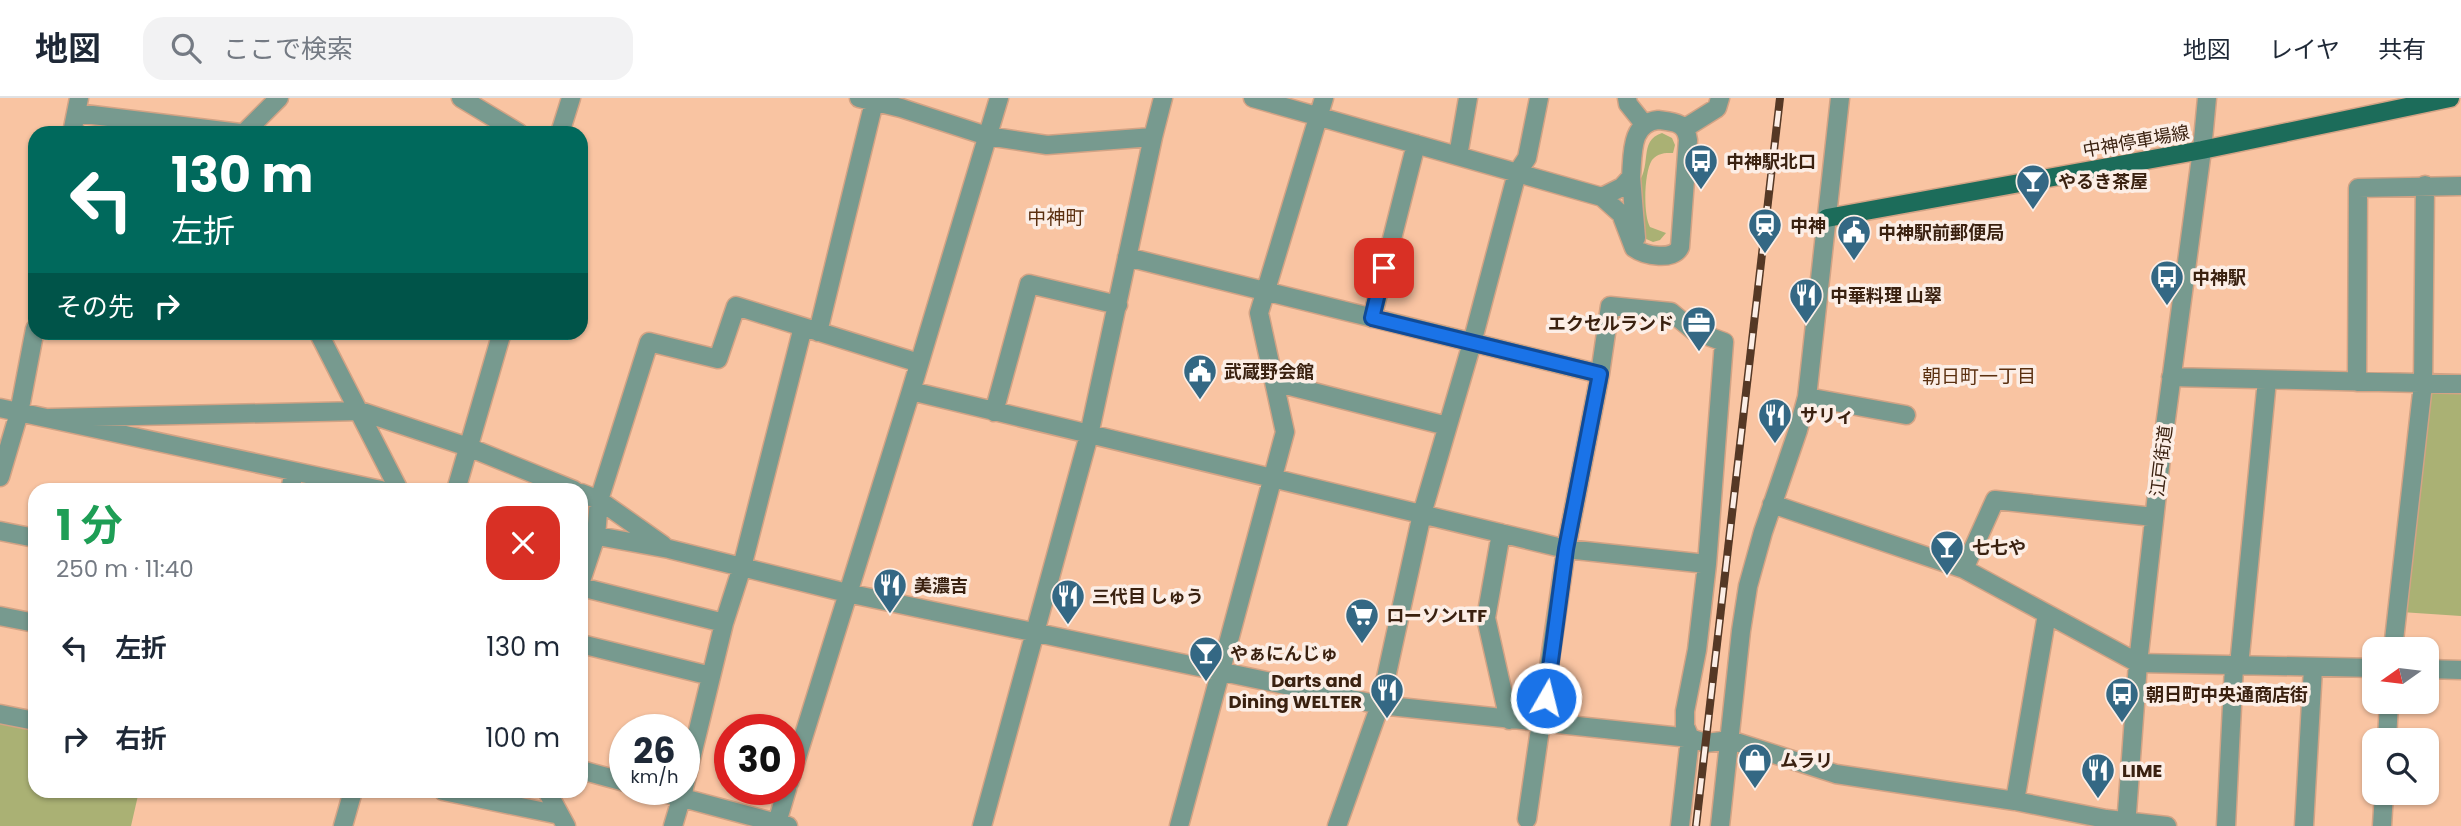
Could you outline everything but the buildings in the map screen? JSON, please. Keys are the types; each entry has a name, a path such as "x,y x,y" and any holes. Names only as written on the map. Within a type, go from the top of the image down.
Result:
{"main road":[{"name":"中神停車場線","path":"1827,218 2202,150 2450,98"}],"street":[{"path":"245,126 279,98"},
{"path":"461,98 507,126"},
{"path":"563,126 571,98"},
{"path":"805,730 999,98"},
{"path":"982,826 1089,435 1163,98"},
{"path":"1253,98 1602,197 1621,214 1634,248 1644,253 1671,256 1679,251 1688,151 1685,128"},
{"path":"1180,826 1284,432 1259,313 1324,98"},
{"path":"1458,156 1468,98"},
{"path":"1337,826 1380,705 1422,514 1517,173 1527,158 1539,98"},
{"path":"1626,98 1644,124"},
{"path":"1685,128 1717,108 1720,98"},
{"path":"1720,826 1744,611 1757,552 1807,397 1840,98"},
{"name":"江戸街道","path":"2126,823 2138,663 2154,517 2207,98"},
{"path":"700,722 724,623 810,330 867,100 902,103 987,136 1047,145 1153,136"},
{"path":"74,126 78,106 196,126"},
{"path":"1644,253 1636,240 1631,177 1636,134 1644,124 1658,120 1674,122 1685,128"},
{"path":"1372,318 1416,144"},
{"path":"1602,197 1622,187 1631,177"},
{"path":"2394,637 2423,384 2425,185"},
{"path":"2357,382 2358,188 2461,186"},
{"path":"1127,257 1600,374"},
{"path":"994,412 1029,284 1118,304"},
{"path":"919,363 736,306 718,359 649,342 589,534 669,549 847,593 1380,705 1690,738 1715,743 1730,740 1836,774 2015,801 2126,823 2167,826"},
{"path":"1527,819 1566,549 1600,374 1610,306 1671,312 1694,331 1724,342 1707,564 1697,650 1685,711 1685,726 1690,738 1680,826"},
{"path":"0,477 19,414 33,340"},
{"path":"322,340 396,483"},
{"path":"458,483 500,340"},
{"path":"2171,377 2461,384"},
{"path":"2227,826 2237,666 2267,380"},
{"path":"1274,382 1447,426"},
{"path":"911,391 1566,549 1707,564"},
{"path":"1807,397 1906,415"},
{"path":"0,408 347,483"},
{"path":"49,418 360,411 468,447 557,483"},
{"path":"292,483 294,472"},
{"path":"588,496 599,500 669,549"},
{"path":"1964,569 1995,500 2154,517"},
{"path":"1772,504 1964,569 2138,663 2362,668"},
{"path":"0,531 28,537"},
{"path":"1501,533 1486,618 1509,720"},
{"path":"588,589 724,623"},
{"path":"2015,801 2047,614"},
{"path":"0,616 28,622"},
{"path":"588,646 711,676"},
{"path":"2304,826 2312,668"},
{"path":"2440,669 2461,670"},
{"path":"0,714 28,720"},
{"path":"588,771 609,777"},
{"path":"343,826 351,798"},
{"path":"472,798 563,820"},
{"path":"551,798 563,820"},
{"path":"700,798 781,825 784,805"},
{"path":"674,826 680,805"},
{"path":"2382,826 2383,805"}],"green space":[{"path":"1662,133 1672,138 1675,145 1673,153 1661,154 1652,160 1647,174 1645,204 1648,221 1650,227 1666,233 1660,240 1653,242 1644,238 1635,187 1644,171 1650,142"},
{"path":"2428,390 2461,390 2461,616 2401,612"},
{"path":"0,719 28,725 28,798 137,798 131,826 0,826"}],"railway":[{"path":"1696,826 1780,98"}],"place":[{"name":"中神駅北口","path":"1701,191"},
{"name":"やるき茶屋","path":"2033,211"},
{"name":"中神","path":"1765,255"},
{"name":"中神駅前郵便局","path":"1854,262"},
{"name":"中神駅","path":"2167,307"},
{"name":"中華料理 山翠","path":"1806,325"},
{"name":"エクセルランド","path":"1699,353"},
{"name":"武蔵野会館","path":"1200,401"},
{"name":"サリィ","path":"1775,445"},
{"name":"七七や","path":"1947,577"},
{"name":"美濃吉","path":"890,615"},
{"name":"三代目 しゅう","path":"1068,626"},
{"name":"ローソンLTF","path":"1362,645"},
{"name":"やぁにんじゅ","path":"1206,683"},
{"name":"Darts and Dining WELTER","path":"1387,720"},
{"name":"朝日町中央通商店街","path":"2122,724"},
{"name":"ムラリ","path":"1755,790"},
{"name":"LIME","path":"2098,800"}],"district":[{"name":"中神町","path":"1056,217"},
{"name":"朝日町一丁目","path":"1979,376"}],"route":[{"path":"1384,268 1372,318 1600,374 1566,549 1546,698"}]}
